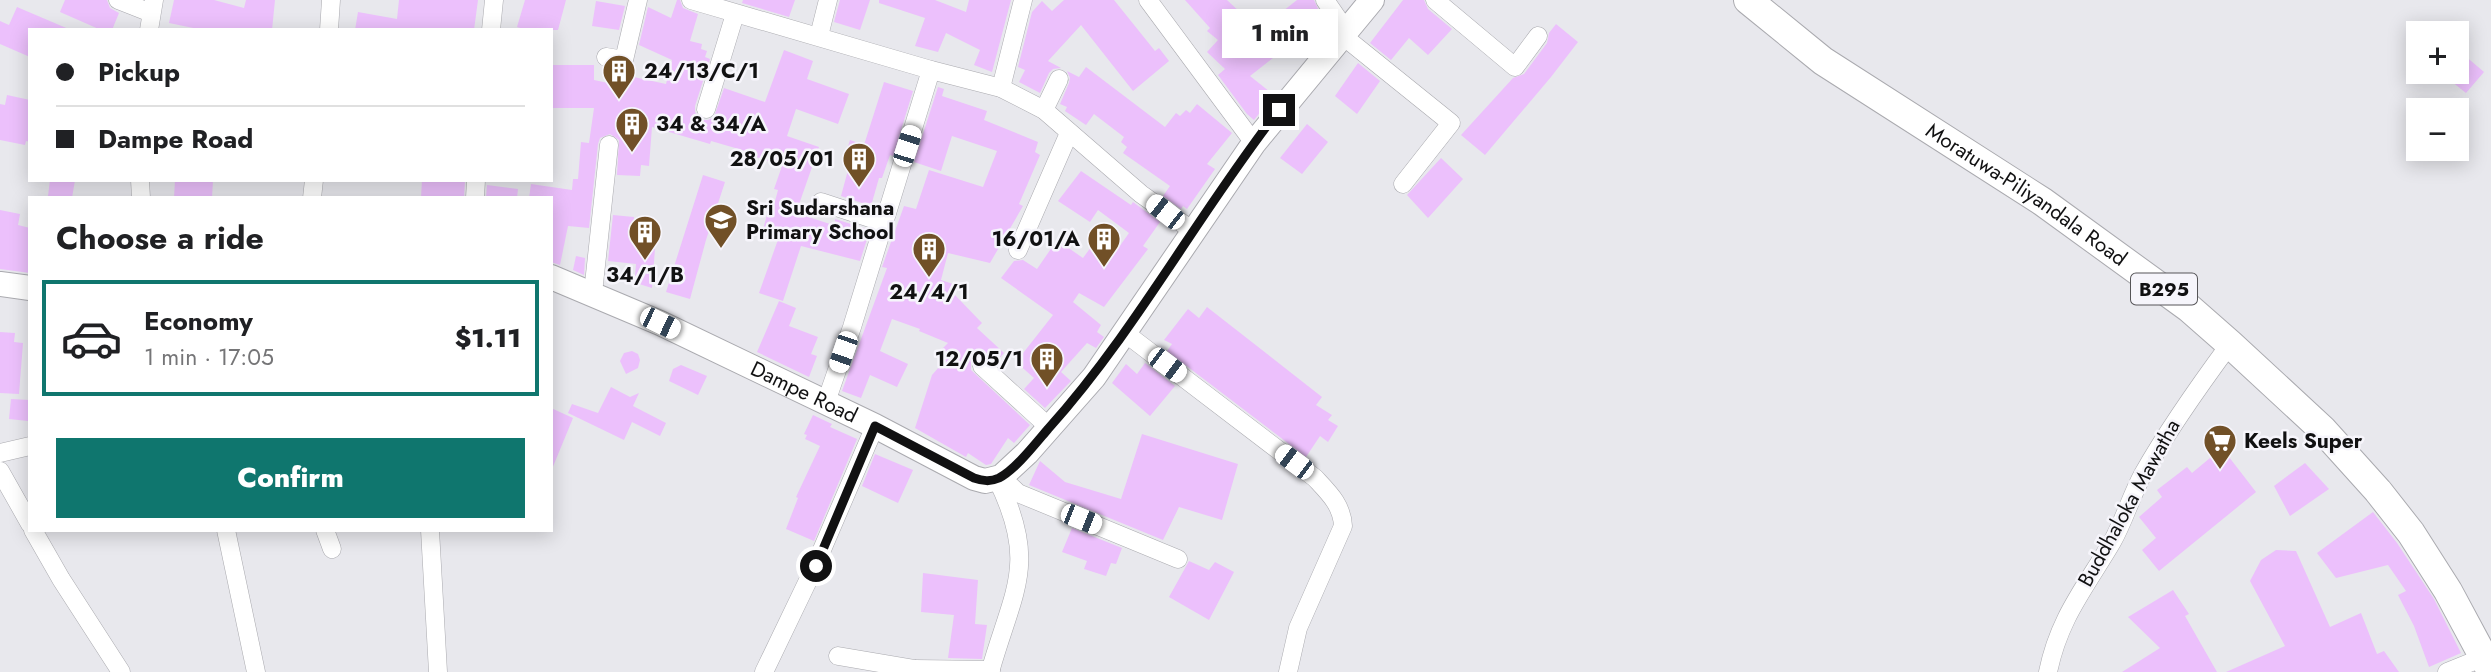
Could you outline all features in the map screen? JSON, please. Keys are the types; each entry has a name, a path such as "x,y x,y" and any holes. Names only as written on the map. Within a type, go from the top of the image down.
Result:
{"main road":[{"name":"Moratuwa-Piliyandala Road","path":"1748,0 1823,61 2043,202 2189,308 2230,344 2323,430 2378,491 2411,533 2441,579 2487,664"}],"street":[{"path":"118,0 151,14"},
{"path":"329,28 331,0"},
{"path":"491,28 494,0"},
{"path":"606,57 624,60 638,0"},
{"path":"692,0 1002,88 1044,110 1141,194 1192,232"},
{"path":"819,36 828,0"},
{"path":"1002,88 1023,0"},
{"path":"1325,0 1345,34 1451,123 1403,184"},
{"path":"999,478 1050,428 1094,377 1254,143 1372,0"},
{"path":"1435,0 1515,67 1538,36"},
{"path":"1150,1 1254,143"},
{"path":"706,109 735,14"},
{"path":"826,402 852,327 931,70"},
{"path":"1044,110 1059,79"},
{"path":"1018,250 1069,133"},
{"path":"593,293 609,145"},
{"path":"821,202 883,222"},
{"name":"Dampe Road","path":"553,278 593,293 826,402 974,478 985,481 999,478"},
{"path":"0,284 28,288"},
{"path":"1125,332 1315,478 1333,497 1342,512 1343,526 1298,628 1288,672"},
{"name":"Buddhaloka Mawatha","path":"2049,672 2062,625 2113,540 2142,477 2179,414 2230,344"},
{"path":"982,366 1050,428"},
{"path":"764,672 816,566 875,426"},
{"path":"0,453 28,446"},
{"path":"0,471 28,520"},
{"path":"999,478 1018,493 1178,559"},
{"path":"838,656 915,669 990,671 1015,596 1020,561 1011,507 999,478"},
{"path":"34,532 121,672"},
{"path":"226,532 256,672"},
{"path":"326,532 332,549"},
{"path":"430,532 438,672"},
{"path":"2447,672 2487,664"}],"building":[{"path":"65,0 107,0 110,8 119,13 113,28 96,28 60,12"},
{"path":"174,0 214,0 244,8 246,0 275,0 272,28 193,28 169,23"},
{"path":"399,0 478,0 474,28 355,28 358,12 397,19"},
{"path":"525,0 566,0 558,30 517,27"},
{"path":"677,0 680,0 683,8 698,14 690,41 702,44 701,49 707,51 705,57 710,59 695,106 695,112 702,120 714,117 724,88 765,102 784,50 813,61 807,79 849,94 838,124 796,109 787,136 819,147 796,213 830,224 835,223 835,219 870,230 860,261 801,246 783,301 759,293 780,234 763,229 767,215 771,216 778,190 774,189 782,166 748,154 749,152 652,127 649,166 641,165 640,176 617,175 619,140 610,134 600,138 589,228 568,226 560,265 553,263 553,196 529,196 531,184 572,190 573,179 578,179 581,142 589,143 594,108 553,108 553,65 594,65 594,80 627,87 629,76 666,84 672,60 639,45 648,7 671,18"},
{"path":"743,0 795,0 789,17 742,3"},
{"path":"840,0 870,0 860,30 834,22"},
{"path":"879,0 935,0 966,12 969,0 1011,0 992,72 974,65 980,50 946,33 938,52 915,46 925,18 879,3"},
{"path":"1064,0 1114,0 1155,51 1159,48 1169,61 1133,91 1081,25 1048,61 1061,68 1053,69 1049,73 1040,93 1019,82 1025,70 1018,67 1032,12 1042,1 1052,11"},
{"path":"1185,0 1227,0 1259,30 1297,0 1314,0 1320,13 1285,44 1287,47 1250,76 1274,95 1254,120 1218,75 1225,69 1207,52 1218,40 1207,31 1210,28"},
{"path":"1403,0 1424,0 1428,9 1452,29 1428,55 1409,38 1391,60 1370,43"},
{"path":"596,1 625,6 619,30 592,26"},
{"path":"17,7 66,28 28,28 28,56 0,44 0,21 9,25"},
{"path":"1556,24 1578,42 1485,155 1461,135 1513,78 1524,74 1547,43 1549,33"},
{"path":"2469,59 2484,72 2466,93 2455,84 2469,84"},
{"path":"1358,63 1380,81 1357,114 1335,96"},
{"path":"1086,67 1165,127 1176,113 1180,116 1186,110 1190,113 1197,104 1232,133 1207,164 1215,169 1187,209 1183,206 1181,209 1163,196 1170,186 1123,153 1127,147 1121,142 1124,137 1094,114 1086,125 1065,111 1067,107 1060,104 1069,83 1067,71 1079,77"},
{"path":"884,82 913,91 893,156 890,155 882,178 879,178 871,206 841,196 851,159 845,156 850,140 864,145"},
{"path":"938,87 944,89 942,96 987,111 984,120 1038,142 1035,152 1040,155 1019,204 1023,206 990,263 948,253 941,280 956,285 954,294 982,323 977,328 1004,353 995,363 985,355 978,355 971,363 971,370 1030,425 1014,443 1008,438 991,464 986,465 968,453 966,457 915,428 932,375 947,358 940,351 948,343 892,319 880,351 908,364 897,387 870,375 861,398 842,391 887,268 882,267 904,206 916,209 929,170 983,187 997,151 952,136 941,171 914,162"},
{"path":"7,95 28,100 28,142 25,145 0,140 0,104 5,105"},
{"path":"1307,124 1328,142 1302,174 1280,158"},
{"path":"1441,158 1463,179 1428,218 1407,195"},
{"path":"1081,171 1131,205 1133,202 1160,222 1143,246 1148,249 1104,307 1079,293 1073,302 1101,325 1097,332 1104,337 1096,348 1087,343 1061,372 1071,381 1045,408 1024,389 1034,378 1016,362 1053,315 1001,278 1014,261 1023,260 1037,269 1057,240 1083,258 1094,243 1112,257 1129,233 1098,210 1090,222 1058,201"},
{"path":"703,175 725,182 690,299 666,292"},
{"path":"50,182 75,182 72,196 48,196"},
{"path":"175,182 213,182 212,196 174,196"},
{"path":"422,182 465,182 464,196 421,196"},
{"path":"487,185 518,189 517,196 486,196"},
{"path":"0,210 20,214 18,225 28,228 28,273 0,269"},
{"path":"613,215 634,217 633,235 649,236 648,249 655,249 652,288 639,284 639,276 635,276 636,264 608,261"},
{"path":"576,256 585,258 584,275 573,270"},
{"path":"779,301 796,308 789,326 818,337 811,354 817,356 809,377 757,352"},
{"path":"1207,307 1322,397 1316,405 1332,415 1328,420 1338,426 1328,442 1320,436 1306,457 1167,351 1172,344 1164,340 1188,309 1199,318"},
{"path":"0,332 15,333 14,342 23,343 19,394 0,393"},
{"path":"632,351 638,354 638,368 626,374 620,361 624,353"},
{"path":"1145,363 1175,386 1150,416 1112,383 1126,364 1137,374"},
{"path":"681,365 707,376 698,395 669,381 673,369"},
{"path":"611,387 630,397 639,393 633,406 666,423 660,436 632,422 624,440 568,413 572,404 598,413"},
{"path":"11,399 28,400 28,421 9,419"},
{"path":"553,409 573,418 553,467"},
{"path":"813,415 832,424 830,427 857,439 814,541 786,529 798,498 796,497 820,446 805,439 807,435 804,434"},
{"path":"1142,434 1238,464 1222,520 1179,507 1163,540 1029,485 1040,461 1065,482 1121,499"},
{"path":"2222,448 2256,492 2159,571 2142,550 2156,538 2139,517 2162,497 2157,490 2187,467 2192,473"},
{"path":"875,454 913,470 898,503 862,486"},
{"path":"2305,463 2329,489 2290,516 2274,486"},
{"path":"2373,512 2434,599 2461,653 2429,667 2414,626 2398,595 2406,591 2388,565 2336,578 2317,553"},
{"path":"1072,528 1122,548 1116,564 1111,563 1106,576 1084,569 1087,561 1062,552"},
{"path":"2276,550 2296,551 2330,627 2361,613 2377,654 2384,651 2399,672 2226,672 2285,646 2250,581 2261,560"},
{"path":"1189,561 1209,570 1215,562 1234,572 1209,620 1169,597"},
{"path":"923,573 978,580 975,624 987,625 982,659 948,658 954,615 921,612"},
{"path":"2173,590 2189,614 2185,616 2217,672 2122,672 2160,648 2128,617"}],"place":[{"name":"24/13/C/1","path":"619,101"},
{"name":"34 & 34/A","path":"632,154"},
{"name":"28/05/01","path":"859,189"},
{"name":"Sri Sudarshana Primary School","path":"721,250"},
{"name":"34/1/B","path":"645,262"},
{"name":"16/01/A","path":"1104,269"},
{"name":"24/4/1","path":"929,279"},
{"name":"12/05/1","path":"1047,389"},
{"name":"Keels Super","path":"2220,471"}],"route":[{"path":"816,566 875,426 974,478 985,481 1001,477 1027,453 1094,377 1218,192 1279,110"}]}
